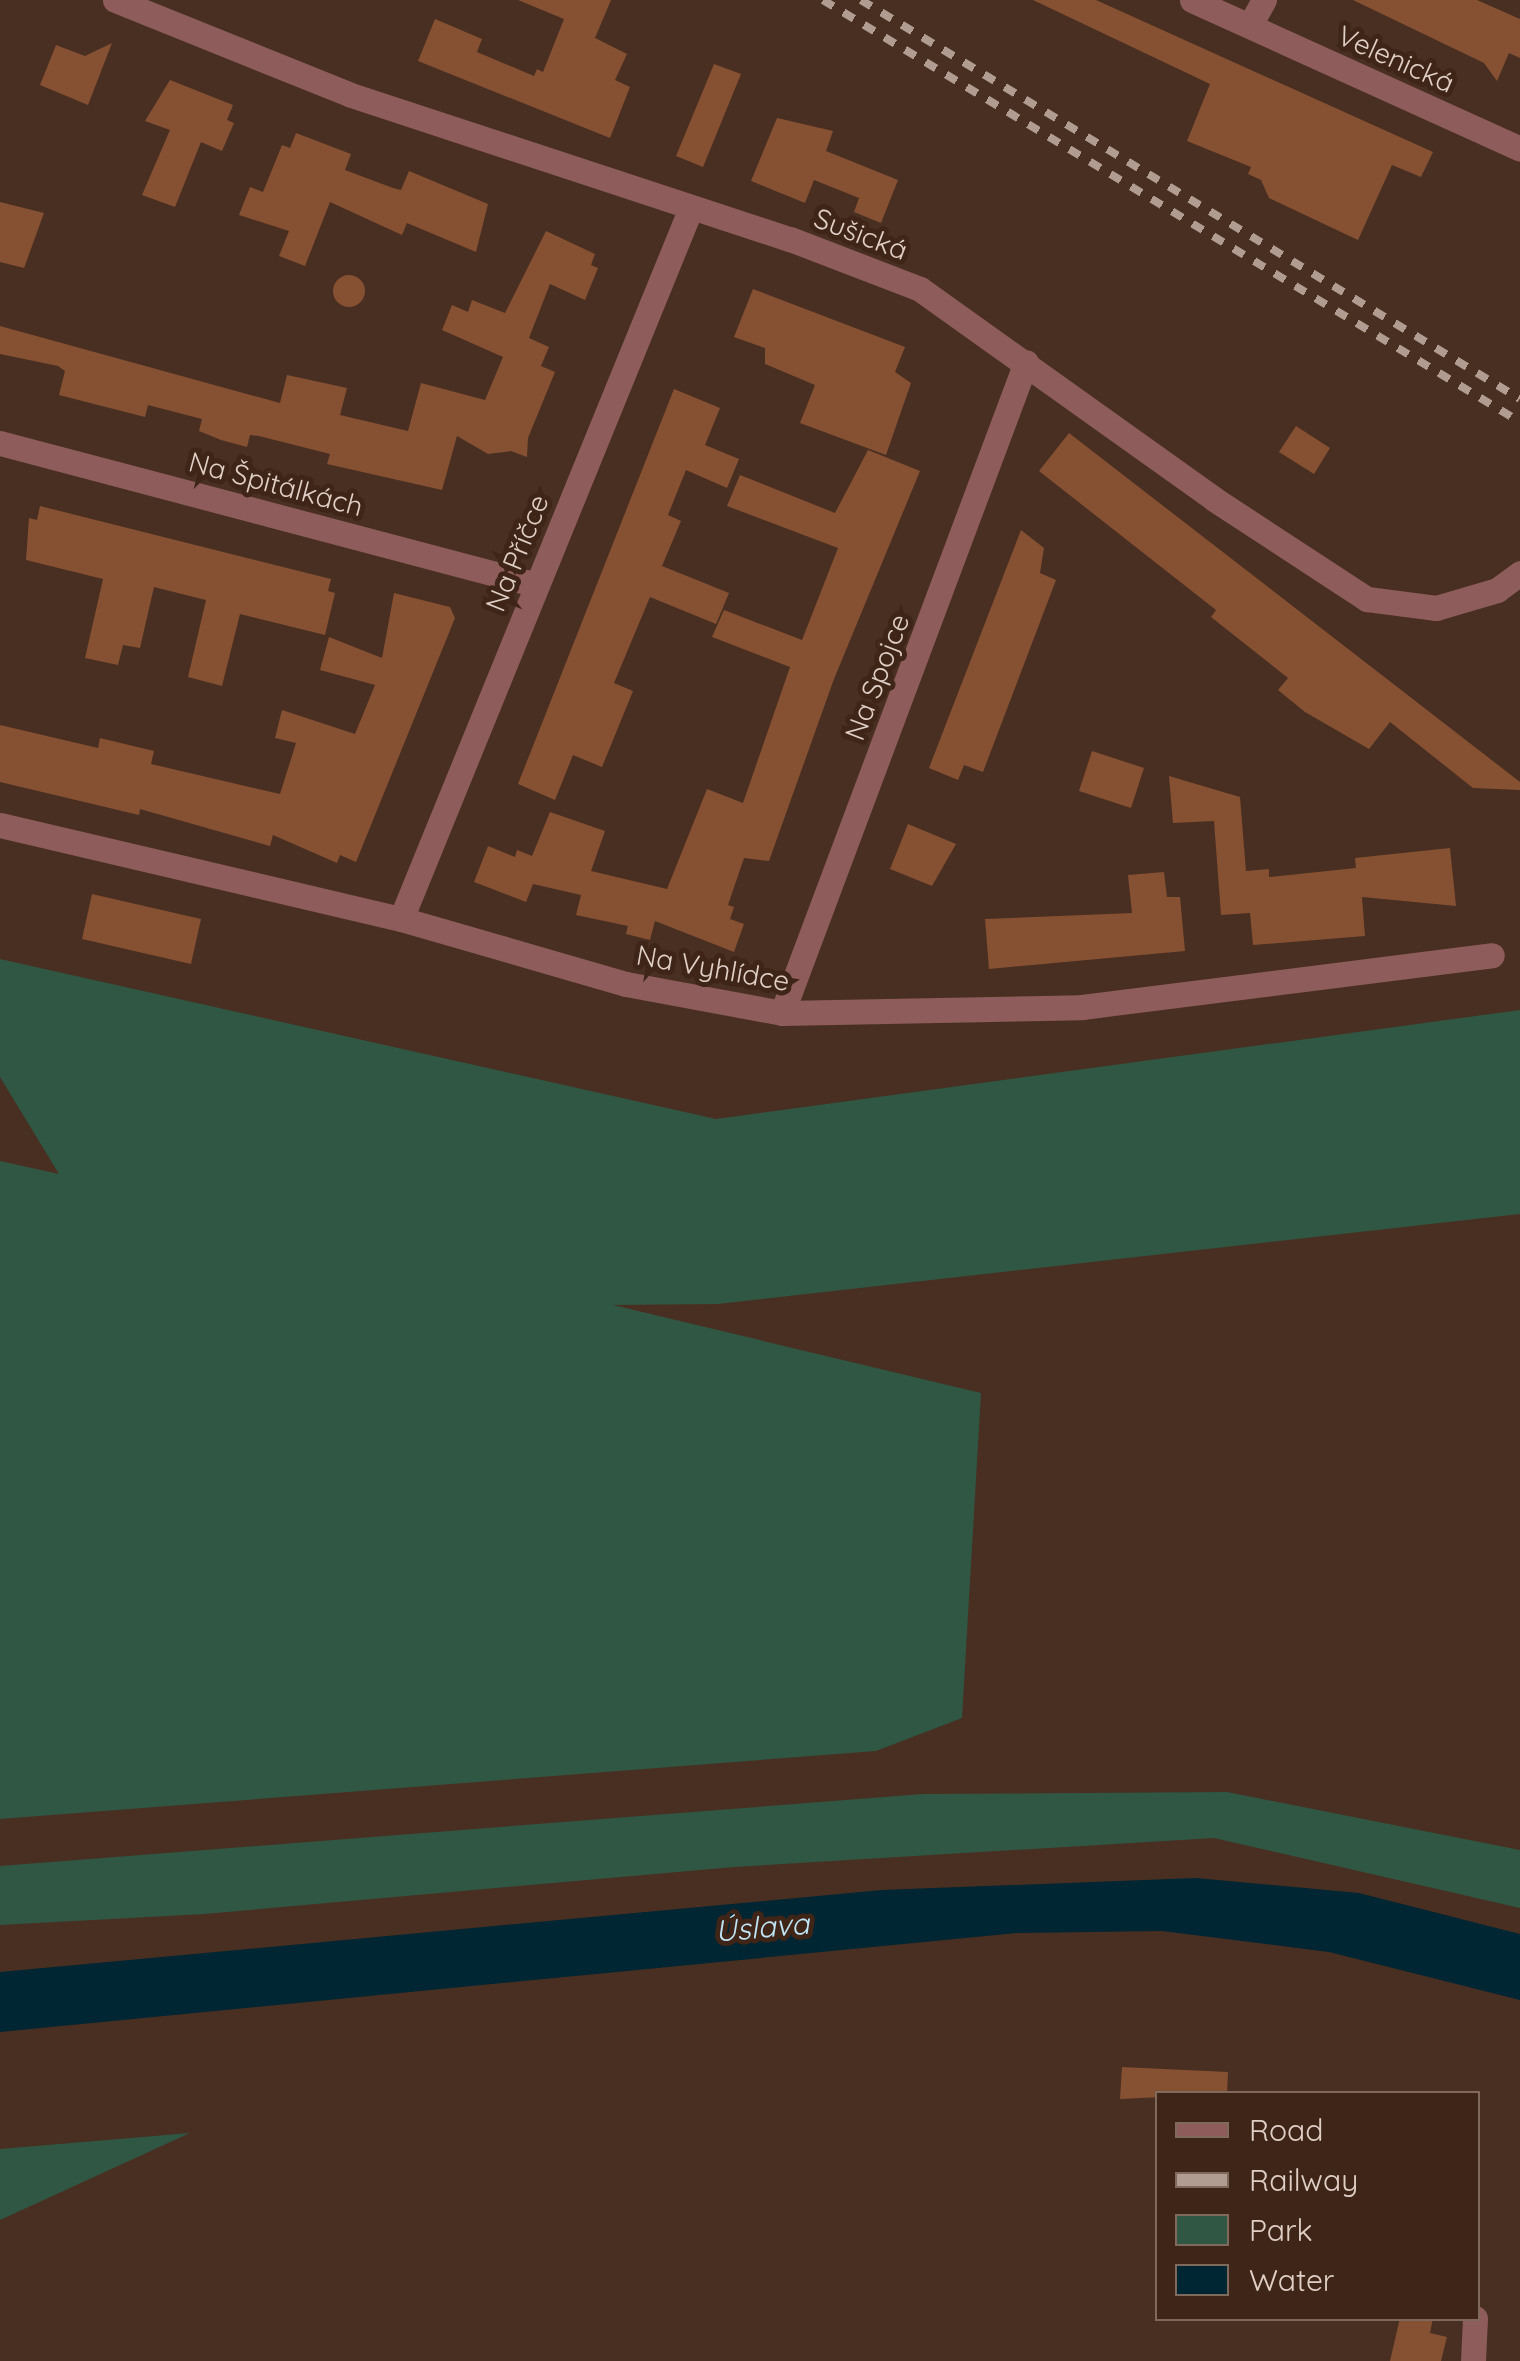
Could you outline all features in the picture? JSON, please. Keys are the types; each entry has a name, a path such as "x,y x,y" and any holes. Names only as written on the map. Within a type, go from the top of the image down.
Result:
{"street":[{"name":"Sušická","path":"116,0 352,95 690,210 790,239 920,289 1214,499 1367,598 1436,608 1497,590 1520,573"},
{"name":"Velenická","path":"1192,0 1520,149"},
{"path":"1250,25 1264,0"},
{"name":"Na Příčce","path":"401,919 690,210"},
{"name":"Na Spojce","path":"782,1013 1026,362"},
{"name":"Na Špitálkách","path":"0,443 536,585"},
{"name":"Na Vyhlídce","path":"0,824 401,919 626,984 782,1013 1082,1007 1492,955"},
{"path":"1473,2361 1475,2321"}],"green space":[{"path":"0,959 716,1119 1520,1010 1520,1214 718,1304 613,1305 981,1393 962,1718 876,1751 0,1819 0,1161 59,1174 0,1077"},
{"path":"1227,1792 1520,1850 1520,1908 1214,1838 734,1867 204,1914 0,1925 0,1866 923,1794"},
{"path":"190,2133 0,2220 0,2149"}],"water":[{"name":"Úslava","path":"1196,1878 1359,1893 1520,1934 1520,2000 1329,1952 1162,1931 1017,1933 0,2032 0,1972 882,1890"}],"building":[{"path":"518,0 611,0 595,38 627,54 615,80 630,87 610,138 418,61 435,19 482,39 477,52 534,76 537,69 543,72 564,19"},
{"path":"1033,0 1096,0 1433,152 1421,177 1392,165 1358,240 1269,198 1261,180 1248,174 1251,167 1187,141 1210,84"},
{"path":"1353,0 1477,0 1520,19 1520,58 1509,53 1497,81 1484,63"},
{"path":"112,43 88,105 40,85 56,45 85,56"},
{"path":"714,64 741,74 703,167 676,156"},
{"path":"170,80 233,105 227,120 234,123 222,151 201,142 175,207 142,195 170,130 145,121"},
{"path":"777,118 833,131 826,151 898,180 881,223 854,212 859,198 814,180 805,203 751,181"},
{"path":"296,133 351,154 345,170 393,188 401,190 409,171 488,204 476,252 407,223 402,235 330,202 305,266 279,256 289,231 239,215 250,187 263,192 282,145 290,148"},
{"path":"0,202 44,213 24,268 0,262"},
{"path":"546,231 595,254 591,265 598,268 585,300 550,284 529,338 549,347 541,366 555,372 528,438 527,457 511,451 488,454 457,436 442,490 327,464 330,454 259,436 250,435 247,447 221,440 199,431 202,419 148,405 145,417 59,395 65,371 58,366 0,354 0,326 280,403 287,375 347,388 340,415 408,431 421,383 485,400 503,357 442,330 452,305 468,312 472,300 505,313"},
{"path":"349,275 360,280 365,291 360,302 349,307 338,302 333,291 338,280"},
{"path":"753,289 905,347 895,372 911,383 886,455 800,423 815,385 765,364 765,348 734,337"},
{"path":"674,389 720,408 705,445 739,459 727,488 686,470 668,515 681,521 662,566 729,593 716,624 650,597 614,683 633,691 602,767 573,755 555,800 518,784"},
{"path":"1296,426 1330,448 1314,474 1279,452"},
{"path":"1069,433 1520,782 1520,790 1473,788 1390,722 1369,749 1305,712 1278,690 1288,678 1211,617 1216,610 1039,471"},
{"path":"868,450 920,471 834,679 769,861 744,858 728,905 734,907 730,919 744,924 734,952 655,921 650,940 626,934 628,926 576,915 581,895 533,884 526,902 474,882 488,846 515,857 517,850 532,856 550,812 605,831 591,871 667,889 707,789 743,803 790,667 712,637 724,610 802,640 838,548 727,506 740,475 835,513"},
{"path":"40,506 331,579 328,591 335,593 325,635 240,614 222,686 188,677 206,600 154,587 140,648 123,645 118,665 85,658 103,579 26,560 29,518 37,520"},
{"path":"1021,530 1044,548 1040,573 1056,580 983,772 964,765 958,780 929,768"},
{"path":"394,593 450,607 455,618 356,862 340,855 337,863 273,835 270,846 140,809 139,815 0,782 0,725 98,748 100,738 154,751 151,764 280,794 296,743 275,738 282,710 355,734 375,685 320,670 329,637 382,658"},
{"path":"1092,751 1144,768 1131,808 1079,791"},
{"path":"1169,776 1240,797 1246,871 1269,869 1269,877 1356,868 1355,858 1450,848 1456,906 1362,897 1365,936 1253,945 1250,913 1221,915 1214,821 1173,823"},
{"path":"908,824 956,844 932,886 890,869"},
{"path":"1164,872 1167,897 1180,897 1185,951 989,969 985,919 1132,913 1128,875"},
{"path":"92,894 201,919 191,964 82,939"},
{"path":"1122,2067 1228,2072 1227,2091 1155,2091 1155,2097 1120,2099"},
{"path":"1399,2321 1432,2321 1430,2333 1447,2337 1441,2361 1390,2361"}],"railway":[{"path":"823,0 1520,422"},
{"path":"861,0 1520,399"}]}
